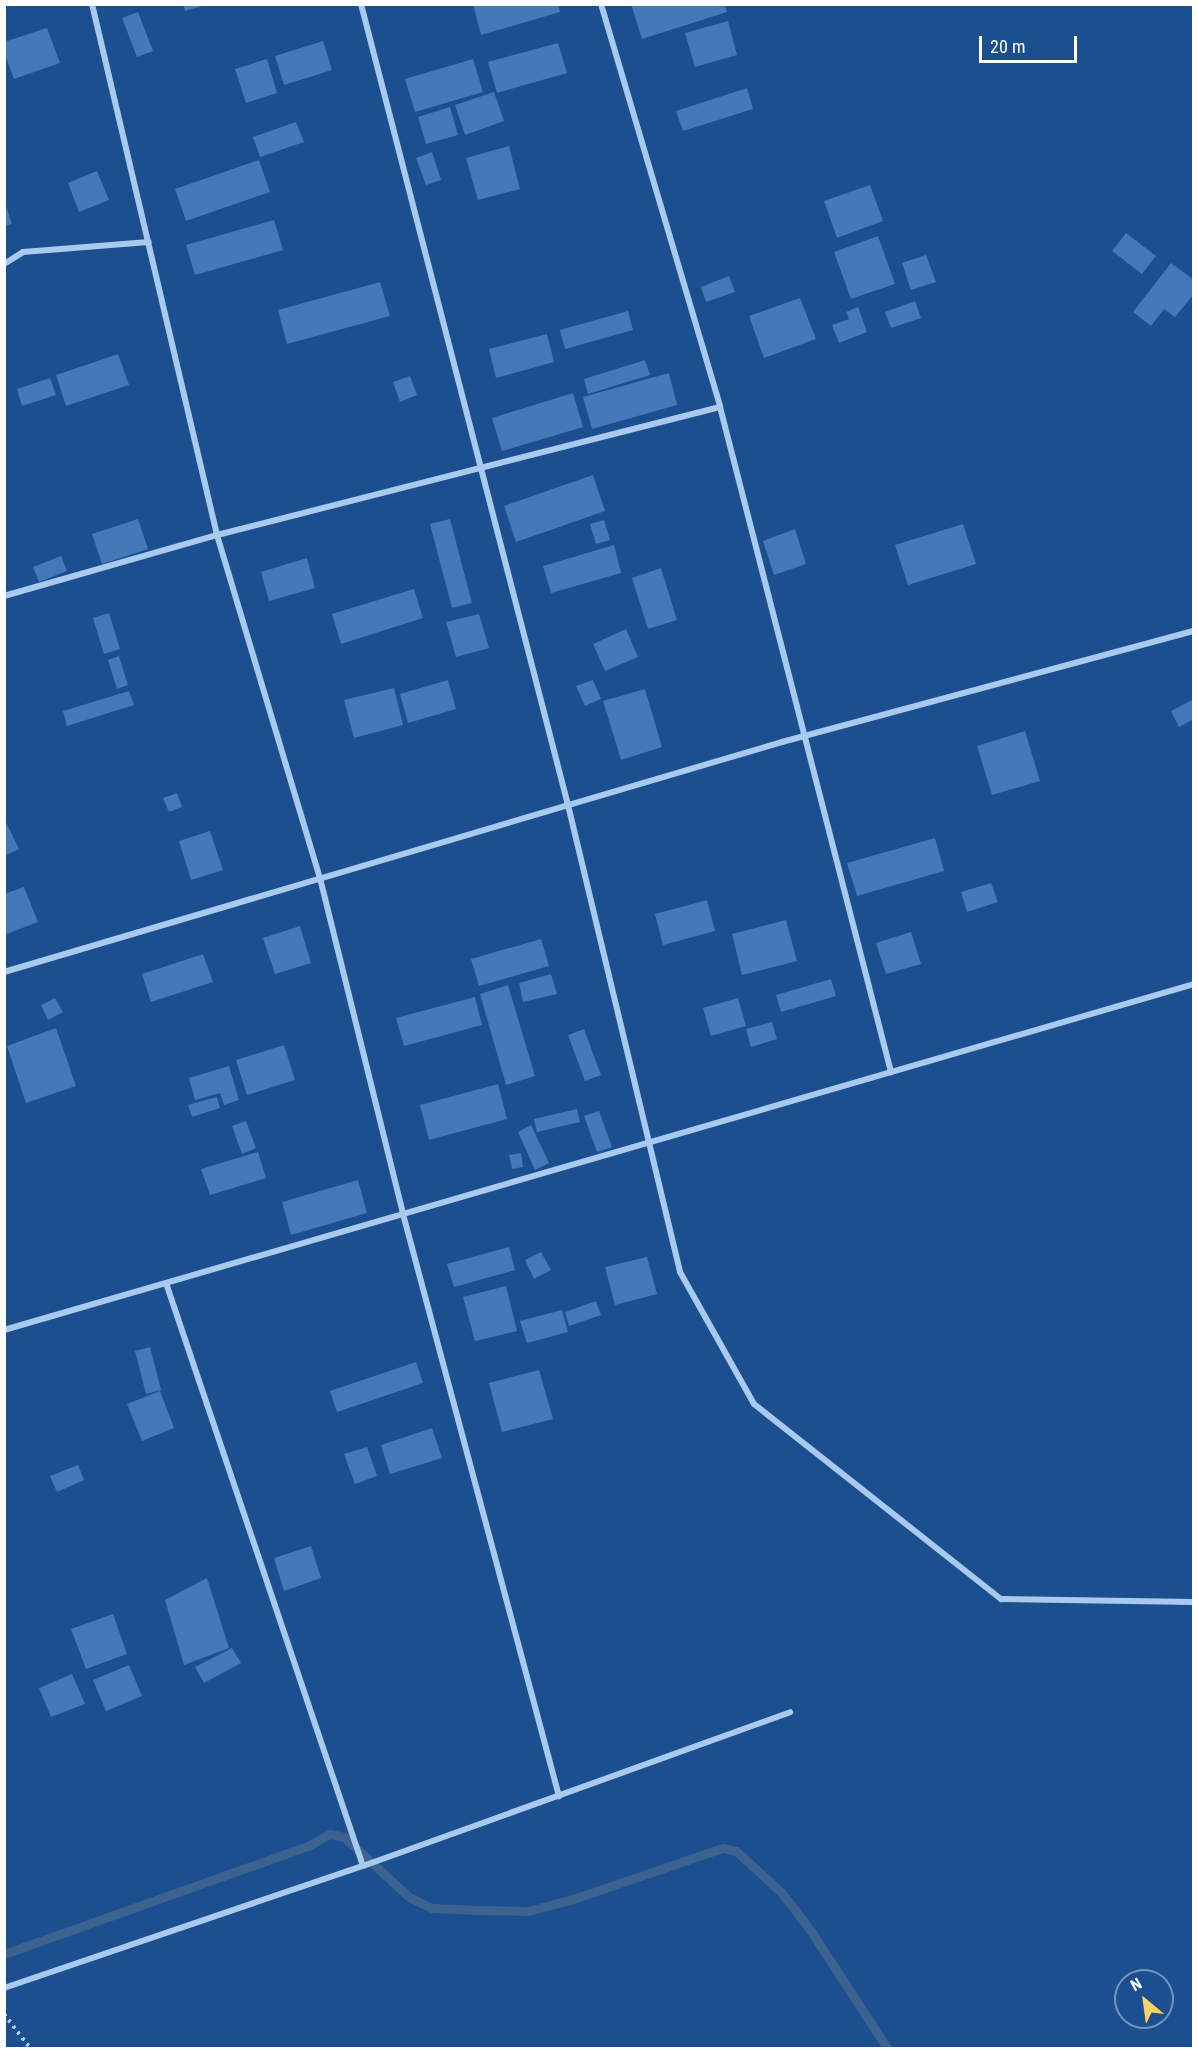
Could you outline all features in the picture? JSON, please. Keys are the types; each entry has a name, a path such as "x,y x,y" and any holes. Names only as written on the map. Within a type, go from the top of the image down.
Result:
{"street":[{"path":"92,4 217,535 320,878 403,1214 559,1796"},
{"path":"361,4 568,805 680,1272 754,1404 1001,1599 1194,1602"},
{"path":"601,4 720,407 891,1072"},
{"path":"4,264 23,252 149,242"},
{"path":"4,596 217,535 720,407"},
{"path":"4,972 805,736 1194,631"},
{"path":"4,1330 1194,984"},
{"path":"166,1283 363,1866"},
{"path":"4,1988 363,1866 790,1712"}],"path":[{"path":"4,2014 30,2049"}],"building":[{"path":"183,4 206,4 206,5 185,11"},
{"path":"473,4 558,4 560,12 481,35"},
{"path":"631,4 725,4 727,12 642,39"},
{"path":"138,12 153,51 137,57 122,18"},
{"path":"728,21 737,55 695,67 685,33"},
{"path":"47,28 60,63 14,79 4,52 4,42"},
{"path":"323,41 332,70 284,85 275,56"},
{"path":"558,43 567,73 497,93 488,62"},
{"path":"267,59 277,93 246,103 235,69"},
{"path":"473,59 483,92 415,112 405,79"},
{"path":"747,88 753,109 683,131 676,111"},
{"path":"494,92 504,121 465,135 455,105"},
{"path":"450,107 458,135 426,144 418,117"},
{"path":"296,122 304,142 260,157 253,137"},
{"path":"509,146 520,189 478,200 466,158"},
{"path":"432,152 441,180 426,185 416,158"},
{"path":"259,160 270,192 186,221 175,189"},
{"path":"97,171 109,200 79,212 68,183"},
{"path":"870,185 883,221 837,238 824,201"},
{"path":"4,200 12,224 4,226"},
{"path":"274,220 283,250 195,275 186,245"},
{"path":"1126,233 1156,256 1142,274 1112,251"},
{"path":"878,236 895,284 851,299 834,252"},
{"path":"926,255 936,282 911,290 902,263"},
{"path":"1171,263 1194,280 1194,294 1175,317 1164,309 1151,326 1133,312"},
{"path":"729,276 735,292 706,302 701,287"},
{"path":"380,282 390,316 287,344 278,310"},
{"path":"800,298 816,339 764,358 749,316"},
{"path":"915,301 921,318 891,328 885,312"},
{"path":"858,307 867,332 839,343 832,325 849,319 846,312"},
{"path":"628,311 633,330 565,349 560,330"},
{"path":"547,334 554,362 496,378 489,349"},
{"path":"118,354 129,385 66,406 56,375"},
{"path":"645,360 650,375 588,394 584,379"},
{"path":"669,373 677,405 592,429 583,397"},
{"path":"410,376 417,395 400,402 393,382"},
{"path":"50,378 56,395 22,406 17,389"},
{"path":"573,393 583,427 502,451 492,418"},
{"path":"593,475 605,511 516,542 504,506"},
{"path":"138,519 148,549 102,564 92,534"},
{"path":"450,519 472,603 452,608 430,524"},
{"path":"604,520 610,540 596,544 590,524"},
{"path":"963,524 976,564 908,585 895,545"},
{"path":"795,529 806,564 774,575 763,541"},
{"path":"614,545 621,573 551,593 543,566"},
{"path":"61,556 67,571 39,582 33,567"},
{"path":"307,558 315,588 269,601 261,572"},
{"path":"661,568 677,620 648,629 632,578"},
{"path":"414,589 423,618 341,644 332,614"},
{"path":"109,613 120,649 104,654 93,618"},
{"path":"479,614 489,648 456,657 446,622"},
{"path":"626,629 638,657 605,671 593,644"},
{"path":"119,656 128,685 117,689 108,660"},
{"path":"448,680 456,709 408,723 400,694"},
{"path":"593,680 601,699 585,706 576,686"},
{"path":"394,688 403,725 354,738 344,700"},
{"path":"645,689 662,747 621,760 603,701"},
{"path":"129,691 134,705 67,726 63,711"},
{"path":"1194,699 1194,719 1179,727 1171,711"},
{"path":"1025,731 1040,781 992,795 977,746"},
{"path":"177,793 182,807 169,812 163,798"},
{"path":"4,818 19,849 4,856"},
{"path":"210,831 223,870 191,880 179,841"},
{"path":"935,838 944,871 857,896 847,863"},
{"path":"991,883 998,902 967,912 961,892"},
{"path":"24,887 38,922 4,935 4,894"},
{"path":"707,900 715,931 663,945 655,914"},
{"path":"786,920 797,961 742,975 732,934"},
{"path":"300,926 311,963 275,974 263,938"},
{"path":"911,932 921,964 886,974 876,943"},
{"path":"541,939 549,966 479,986 471,959"},
{"path":"203,954 213,982 151,1002 142,974"},
{"path":"551,974 557,994 523,1002 519,983"},
{"path":"831,979 836,996 781,1012 776,995"},
{"path":"508,985 535,1076 506,1085 480,994"},
{"path":"475,997 482,1025 404,1046 396,1018"},
{"path":"55,998 63,1012 48,1020 41,1005"},
{"path":"738,998 746,1026 711,1036 703,1008"},
{"path":"772,1022 777,1039 751,1047 746,1029"},
{"path":"56,1028 76,1086 26,1103 7,1046"},
{"path":"584,1029 601,1075 585,1081 568,1035"},
{"path":"284,1045 295,1080 247,1095 236,1060"},
{"path":"229,1066 239,1100 224,1105 220,1093 195,1100 189,1078"},
{"path":"498,1084 507,1119 429,1140 420,1105"},
{"path":"217,1097 220,1108 192,1117 188,1105"},
{"path":"577,1109 580,1122 537,1132 534,1119"},
{"path":"599,1111 612,1147 597,1152 584,1116"},
{"path":"246,1121 256,1148 242,1154 232,1126"},
{"path":"531,1125 549,1163 535,1170 518,1132"},
{"path":"258,1152 266,1178 210,1195 201,1169"},
{"path":"521,1153 523,1167 512,1169 509,1155"},
{"path":"358,1180 367,1213 291,1235 282,1202"},
{"path":"509,1247 515,1270 454,1287 447,1264"},
{"path":"541,1252 551,1270 534,1279 525,1260"},
{"path":"647,1257 657,1294 615,1305 605,1267"},
{"path":"506,1286 517,1331 475,1341 463,1297"},
{"path":"596,1301 601,1315 569,1326 565,1312"},
{"path":"562,1310 568,1332 527,1343 520,1321"},
{"path":"150,1347 161,1390 146,1394 135,1351"},
{"path":"416,1362 423,1383 337,1412 330,1391"},
{"path":"539,1370 553,1419 502,1432 489,1383"},
{"path":"160,1391 174,1428 142,1441 127,1404"},
{"path":"432,1428 442,1458 390,1474 381,1445"},
{"path":"367,1447 377,1476 355,1484 344,1454"},
{"path":"78,1465 84,1480 57,1492 50,1476"},
{"path":"311,1546 321,1578 284,1591 274,1558"},
{"path":"207,1578 229,1648 184,1665 165,1600"},
{"path":"113,1614 127,1654 86,1669 71,1629"},
{"path":"232,1648 241,1663 204,1683 195,1667"},
{"path":"129,1665 142,1696 106,1711 93,1680"},
{"path":"72,1674 85,1704 51,1717 39,1688"}],"waterway":[{"path":"4,1954 308,1846 330,1834 344,1837 409,1897 432,1908 477,1910 528,1911 573,1899 723,1848 736,1851 782,1893 811,1931 887,2048"}]}
